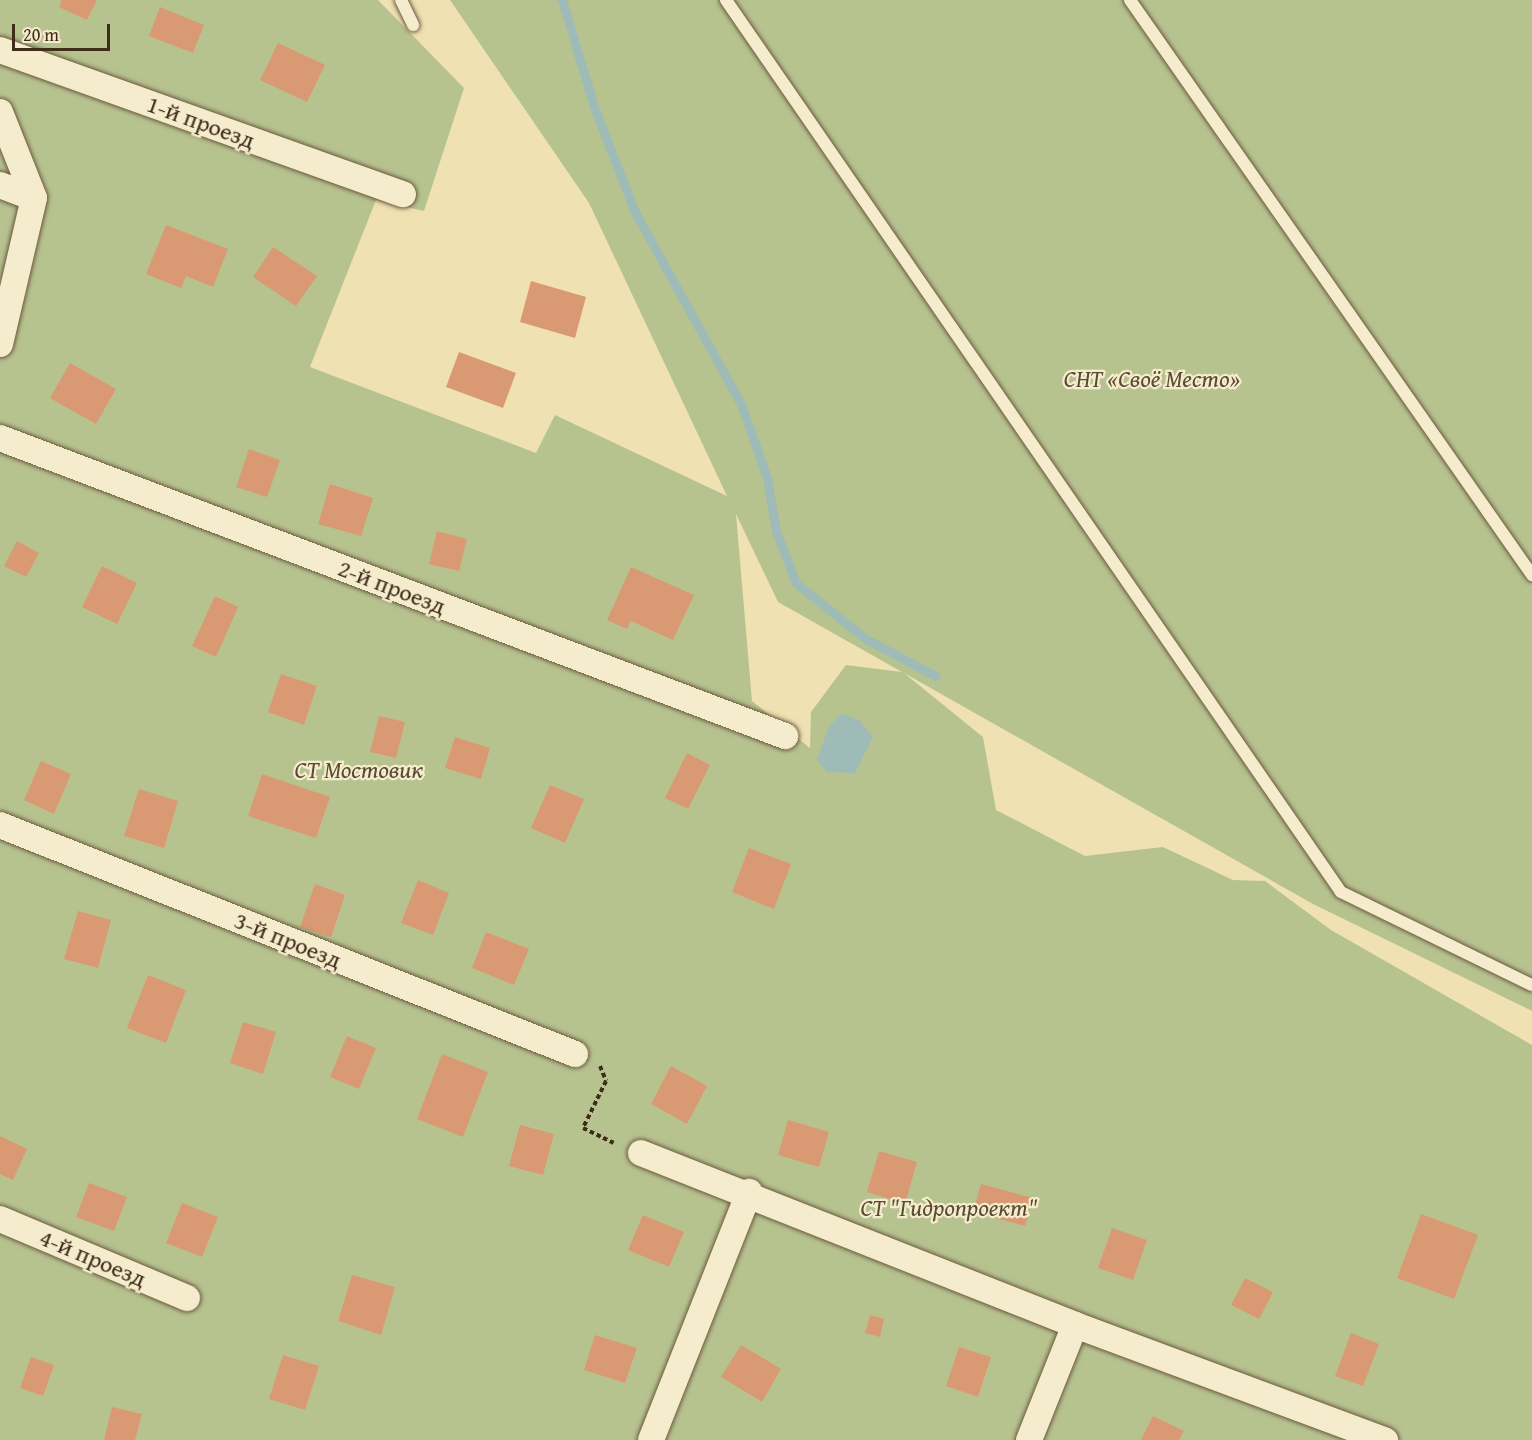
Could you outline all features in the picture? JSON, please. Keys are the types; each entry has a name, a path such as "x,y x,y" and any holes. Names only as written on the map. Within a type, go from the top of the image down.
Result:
{"street":[{"name":"1-й проезд","path":"0,50 403,194"},
{"path":"0,112 34,198 0,344"},
{"path":"0,185 34,198"},
{"name":"2-й проезд","path":"0,438 785,736"},
{"name":"3-й проезд","path":"0,825 575,1054"},
{"path":"641,1153 749,1192 1075,1325 1385,1440"},
{"path":"651,1440 749,1192"},
{"name":"4-й проезд","path":"0,1218 187,1298"},
{"path":"1029,1440 1075,1325"}],"lane":[{"path":"401,0 413,26"},
{"path":"726,0 1341,892 1532,986"},
{"path":"1131,0 1532,575"}],"path":[{"path":"575,1054 602,1067 606,1081 583,1128 641,1153"}],"green space":[{"path":"0,0 378,0 464,88 424,211 376,200 310,367 536,453 555,415 727,496 589,203 450,0 1532,0 1532,1011 1313,904 904,673 983,737 996,810 1085,856 1163,847 1233,880 1265,881 1331,930 1532,1045 1532,1440 0,1440","holes":["736,514 778,602 902,672 846,665 811,712 810,748 752,701"]}],"water":[{"path":"842,713 860,721 873,737 855,773 827,772 817,760 829,726"}],"building":[{"path":"62,0 97,0 87,20 59,7"},
{"path":"160,7 204,25 193,53 149,36"},
{"path":"278,43 325,65 307,102 260,80"},
{"path":"166,225 228,249 213,287 186,276 181,288 146,274"},
{"path":"273,247 317,276 296,306 253,277"},
{"path":"531,281 586,297 575,338 520,322"},
{"path":"459,352 516,373 503,408 446,387"},
{"path":"70,363 116,389 96,424 50,398"},
{"path":"249,449 280,460 267,497 236,487"},
{"path":"330,484 373,498 361,536 318,524"},
{"path":"437,531 467,539 459,571 429,564"},
{"path":"17,541 39,553 26,577 4,566"},
{"path":"102,566 137,583 117,624 82,607"},
{"path":"631,567 694,595 673,640 631,621 627,629 607,620"},
{"path":"215,596 238,607 216,657 192,646"},
{"path":"281,674 317,686 304,725 268,712"},
{"path":"379,716 405,722 396,758 370,752"},
{"path":"455,737 490,748 481,779 445,768"},
{"path":"687,753 710,765 688,809 665,798"},
{"path":"41,761 71,774 54,814 24,800"},
{"path":"262,774 330,797 316,838 248,816"},
{"path":"550,785 584,799 565,843 531,828"},
{"path":"139,789 178,801 164,848 124,836"},
{"path":"749,848 791,864 774,909 732,892"},
{"path":"418,880 449,893 433,935 401,923"},
{"path":"315,884 345,895 331,937 300,927"},
{"path":"78,911 111,920 98,968 64,959"},
{"path":"486,932 529,949 514,985 472,968"},
{"path":"148,975 186,990 166,1043 127,1028"},
{"path":"243,1022 276,1032 263,1074 230,1063"},
{"path":"347,1036 376,1048 359,1089 330,1077"},
{"path":"442,1054 488,1072 463,1137 417,1119"},
{"path":"671,1066 707,1086 687,1124 651,1104"},
{"path":"788,1120 829,1132 819,1167 778,1155"},
{"path":"520,1125 554,1134 543,1175 509,1166"},
{"path":"0,1136 27,1149 13,1180 0,1174"},
{"path":"879,1151 917,1162 905,1204 867,1192"},
{"path":"89,1183 127,1197 114,1231 76,1217"},
{"path":"981,1184 1033,1198 1025,1226 973,1212"},
{"path":"182,1203 218,1217 202,1257 166,1243"},
{"path":"1421,1214 1478,1235 1454,1299 1397,1278"},
{"path":"643,1215 684,1232 669,1267 628,1250"},
{"path":"1112,1228 1147,1240 1133,1280 1098,1268"},
{"path":"352,1275 395,1287 381,1335 338,1321"},
{"path":"1245,1278 1273,1292 1259,1319 1231,1305"},
{"path":"870,1315 884,1319 880,1337 865,1333"},
{"path":"1351,1333 1379,1344 1363,1386 1335,1376"},
{"path":"595,1335 637,1348 625,1383 584,1370"},
{"path":"741,1345 781,1369 762,1402 721,1377"},
{"path":"959,1347 991,1357 978,1397 946,1386"},
{"path":"283,1355 319,1366 305,1410 269,1399"},
{"path":"31,1357 54,1365 43,1396 20,1388"},
{"path":"112,1407 142,1414 135,1440 104,1440"},
{"path":"1153,1416 1184,1431 1179,1440 1141,1440"}],"waterway":[{"path":"562,0 594,107 635,212 741,404 767,478 776,531 796,583 866,639 936,676"}],"park label":[{"name":"СНТ «Своё Место»","path":"1152,379"},
{"name":"СТ Мостовик","path":"359,770"},
{"name":"СТ \"Гидропроект\"","path":"949,1208"}]}
